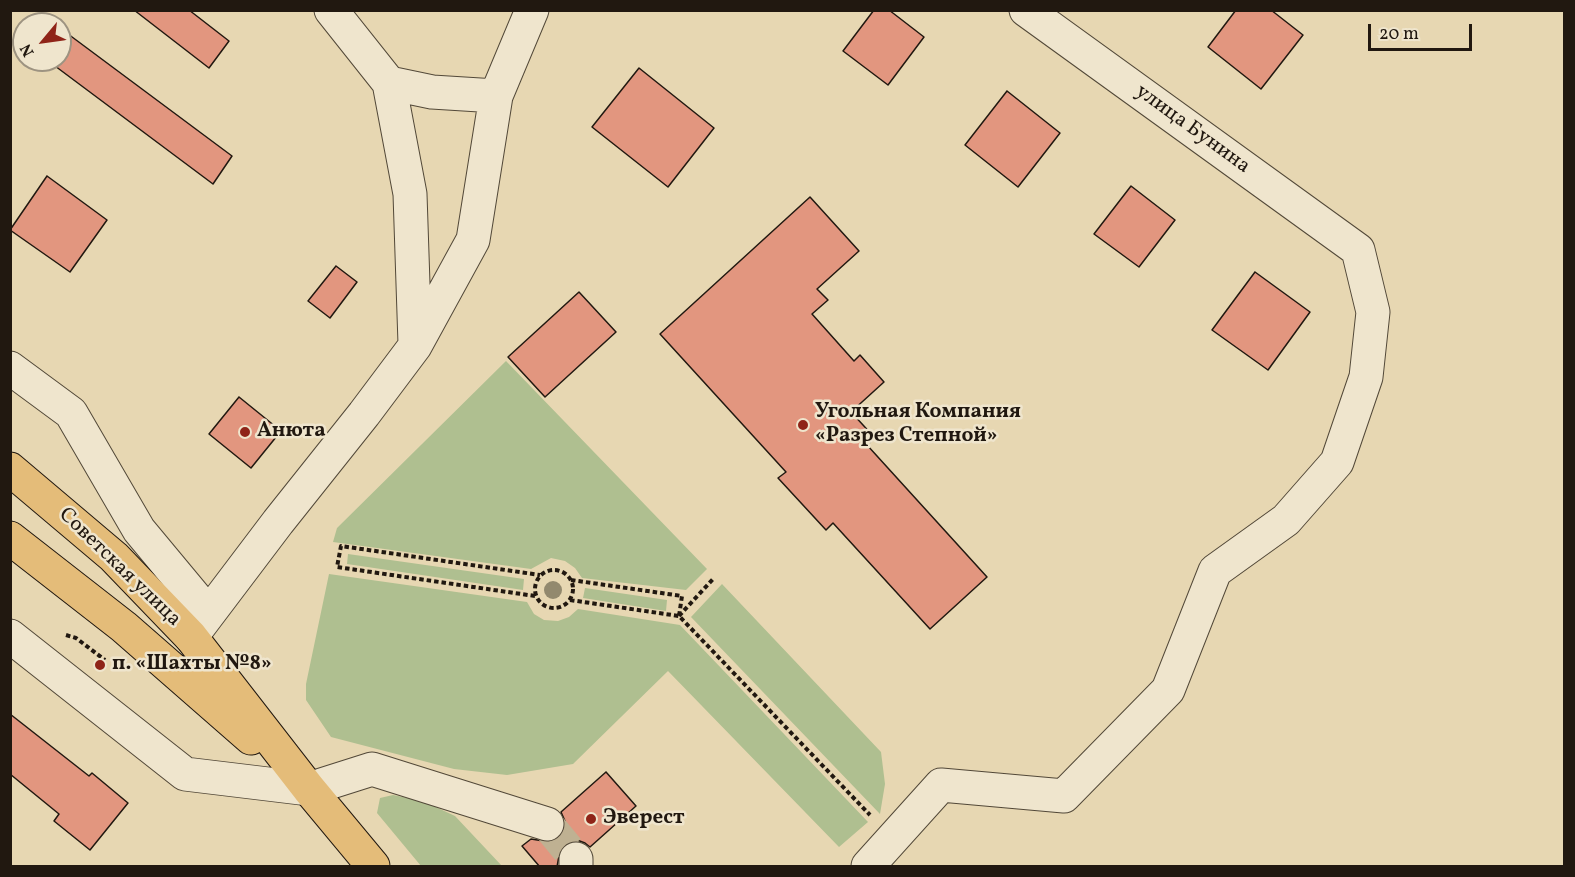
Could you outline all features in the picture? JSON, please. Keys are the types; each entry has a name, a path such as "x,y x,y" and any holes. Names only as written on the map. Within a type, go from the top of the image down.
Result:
{"main road":[{"name":"Советская улица","path":"10,469 114,557 200,625 309,789 373,867"},
{"name":"Советская улица","path":"10,538 124,627 309,789"}],"street":[{"path":"331,10 389,83 410,194 415,346"},
{"path":"10,368 71,413 139,530 200,625 415,346 474,240 496,96 531,10"},
{"name":"улица Бунина","path":"868,867 941,785 1064,796 1168,690 1215,571 1286,520 1337,462 1366,377 1373,312 1358,250 1026,10"},
{"path":"389,83 432,92 496,96"},
{"path":"10,636 185,774 309,789 372,769 547,824"}],"path":[{"path":"535,596 338,567 341,546 540,576"},
{"path":"556,570 565,573 571,580 573,594 563,606 555,609 547,608 535,596 534,585 540,576 548,571 556,570"},
{"path":"679,616 713,579"},
{"path":"571,580 682,596 679,616"},
{"path":"570,600 679,616 877,822"}],"green space":[{"path":"506,361 707,569 686,590 582,578 575,568 565,561 551,558 531,569 333,542 337,528"},
{"path":"348,554 524,579 523,590 347,564"},
{"path":"329,574 527,602 534,614 544,620 558,621 569,617 578,609 680,625 868,822 839,847 668,671 573,764 507,775 454,769 331,737 306,700 306,684"},
{"path":"722,584 881,752 885,784 880,814 691,617"},
{"path":"585,588 667,600 666,611 583,598"},
{"path":"393,795 423,801 455,816 502,866 421,866 377,813 380,798"}],"building":[{"path":"134,10 189,10 229,41 209,68"},
{"path":"874,10 889,10 924,37 888,85 843,51"},
{"path":"1236,10 1271,10 1303,35 1261,89 1208,47"},
{"path":"72,37 232,156 213,184 63,72 72,72"},
{"path":"639,68 714,128 668,187 592,127"},
{"path":"1007,91 1060,133 1018,187 965,145"},
{"path":"47,176 107,220 70,272 10,230"},
{"path":"1131,186 1175,220 1139,267 1094,234"},
{"name":"Угольная Компания «Разрез Степной»","path":"810,197 859,251 817,289 828,300 812,314 854,361 860,355 884,382 851,412 875,438 867,445 987,577 930,629 833,523 826,530 778,478 786,472 660,334"},
{"path":"336,266 357,282 330,318 308,301"},
{"path":"1255,272 1310,312 1268,370 1212,330"},
{"path":"579,292 616,332 545,397 508,357"},
{"name":"Анюта","path":"239,397 281,431 251,468 209,434"},
{"path":"10,714 89,776 92,773 128,803 90,850 54,821 59,814 10,774"},
{"path":"606,772 636,806 590,847 577,840 567,843 560,850 557,867 540,867 522,846 531,839 550,842 559,838 565,829 565,821 561,812"}],"tunnel":[{"path":"547,824 576,859"}],"place":[{"name":"Угольная Компания «Разрез Степной»","path":"803,425"},
{"name":"Анюта","path":"245,432"},
{"name":"п. «Шахты №8»","path":"100,665"},
{"name":"Эверест","path":"591,819"}]}
